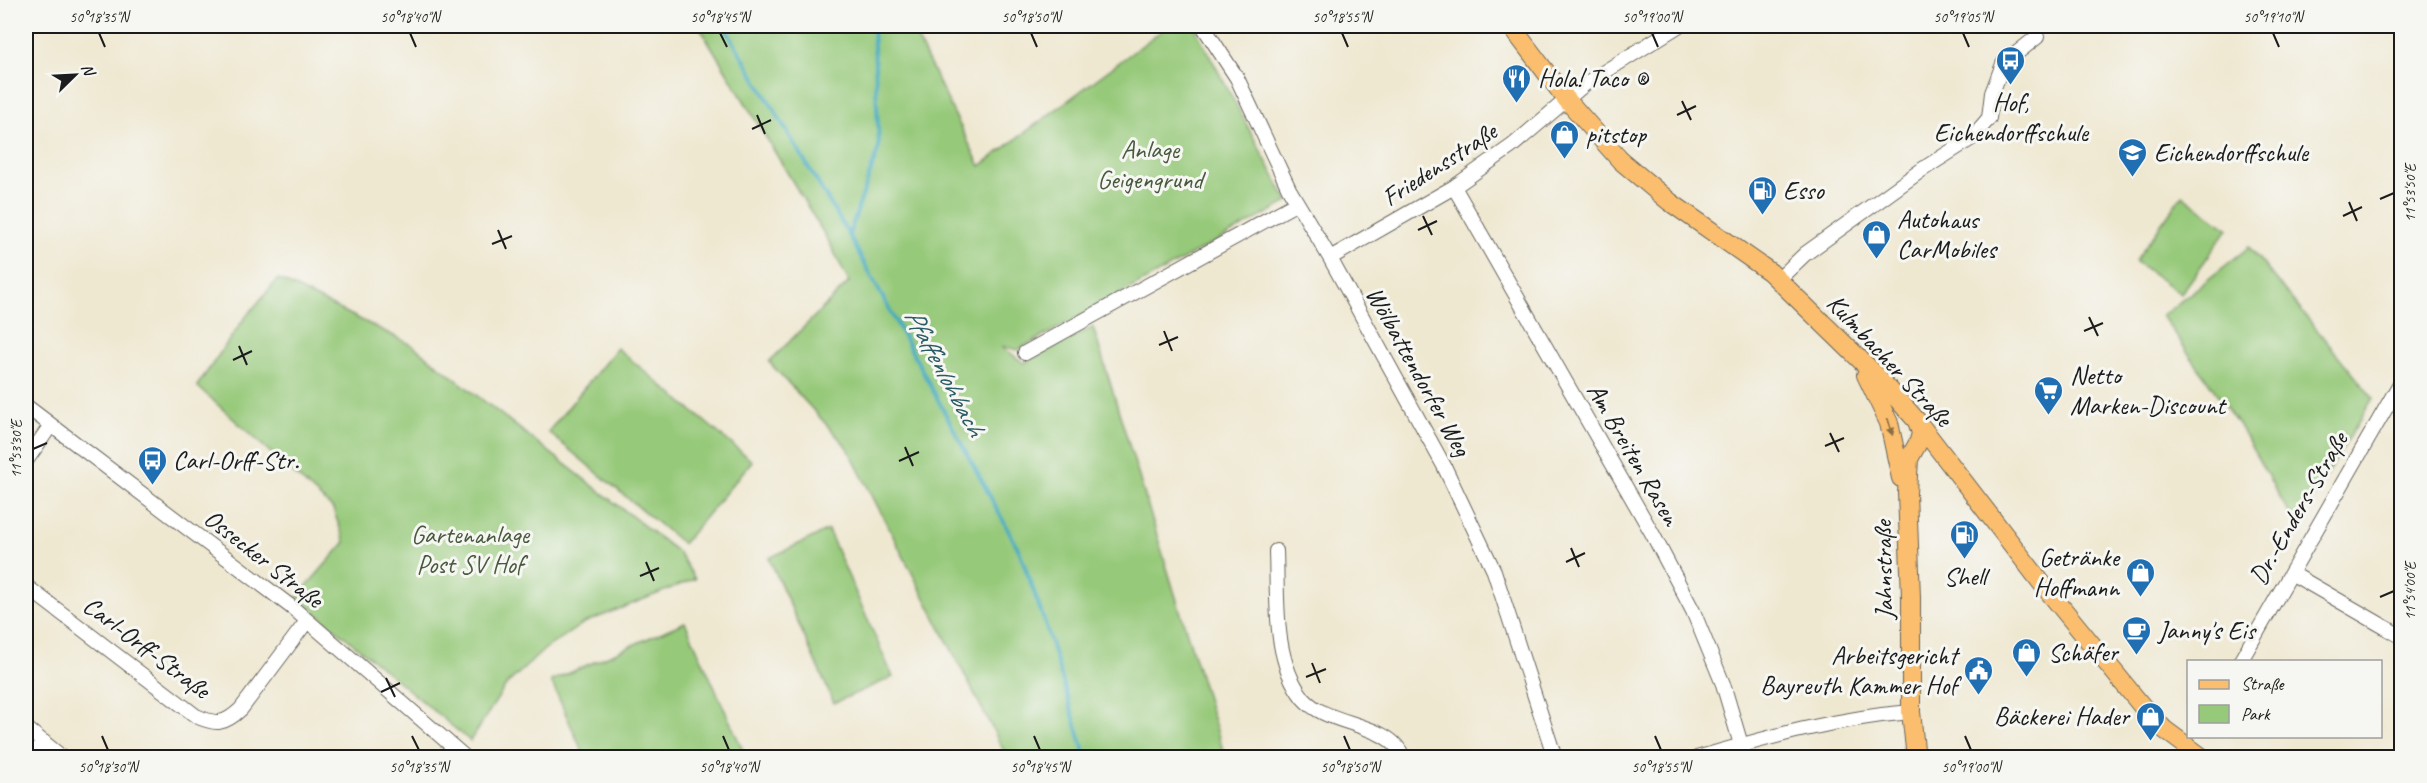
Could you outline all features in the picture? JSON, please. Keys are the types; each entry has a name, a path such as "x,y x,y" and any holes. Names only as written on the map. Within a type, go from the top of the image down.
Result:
{"main road":[{"name":"Kulmbacher Straße","path":"1511,26 1567,100 1620,160 1670,202 1770,272 1856,356 1917,421 2097,652 2146,711 2165,730 2193,750"},
{"path":"1856,356 1882,405 1891,430 1901,475 1909,540"},
{"name":"Jahnstraße","path":"1916,758 1911,712 1907,473 1909,459 1919,441 1917,421"}],"street":[{"name":"Wölbattendorfer Weg","path":"1203,26 1237,78 1297,203 1330,258 1444,466 1494,571 1555,758"},
{"name":"Friedensstraße","path":"1330,258 1455,187 1512,146 1585,84 1678,26"},
{"path":"1778,280 1805,254 1923,169 1972,138 1989,118 1992,93 2004,64 2037,37"},
{"name":"Am Breiten Rasen","path":"1455,187 1673,573 1713,658 1744,751"},
{"path":"1025,353 1297,203"},
{"name":"Dr.-Enders-Straße","path":"2241,660 2402,380"},
{"name":"Ossecker Straße","path":"26,406 307,621 466,758"},
{"path":"26,461 51,425"},
{"path":"1276,551 1284,657 1292,680 1304,699 1330,717 1374,731 1391,741 1403,758"},
{"path":"2291,573 2402,637"},
{"name":"Carl-Orff-Straße","path":"26,586 196,716 213,723 230,719 241,709 307,621"},
{"path":"1697,758 1744,751 1838,721 1911,712"},
{"path":"26,728 63,758"},
{"path":"31,758 44,742"}],"green space":[{"name":"Anlage Geigengrund","path":"699,26 914,26 914,32 980,166 1168,26 1194,26 1288,202 1018,350 1001,346 1024,363 1093,327 1225,757 1007,757 847,447 769,362 849,282 829,242"},
{"path":"2182,195 2228,229 2181,294 2135,261"},
{"path":"2249,247 2373,398 2296,525 2238,424 2162,316"},
{"name":"Gartenanlage Post SV Hof","path":"278,279 412,345 679,553 695,579 584,623 545,649 507,684 470,741 297,597 345,542 333,509 197,386 244,319"},
{"path":"617,348 752,461 683,544 548,432"},
{"path":"828,530 893,677 834,703 769,558"},
{"path":"685,622 746,757 585,757 551,681"}],"waterway":[{"name":"Pfaffenlohbach","path":"724,26 849,235 1019,550 1045,623 1086,758"},
{"path":"849,235 879,147 873,26"}],"place":[{"name":"Hof, Eichendorffschule","path":"2011,86"},
{"name":"Hola! Taco ®","path":"1517,104"},
{"name":"pitstop","path":"1565,160"},
{"name":"Eichendorffschule","path":"2133,178"},
{"name":"Esso","path":"1762,216"},
{"name":"Autohaus CarMobiles","path":"1876,260"},
{"name":"Netto Marken-Discount","path":"2049,416"},
{"name":"Carl-Orff-Str.","path":"152,486"},
{"name":"Shell","path":"1965,560"},
{"name":"Getränke Hoffmann","path":"2140,598"},
{"name":"Janny's Eis","path":"2137,656"},
{"name":"Schäfer","path":"2027,678"},
{"name":"Arbeitsgericht Bayreuth Kammer Hof","path":"1978,696"},
{"name":"Bäckerei Hader","path":"2150,742"}]}
